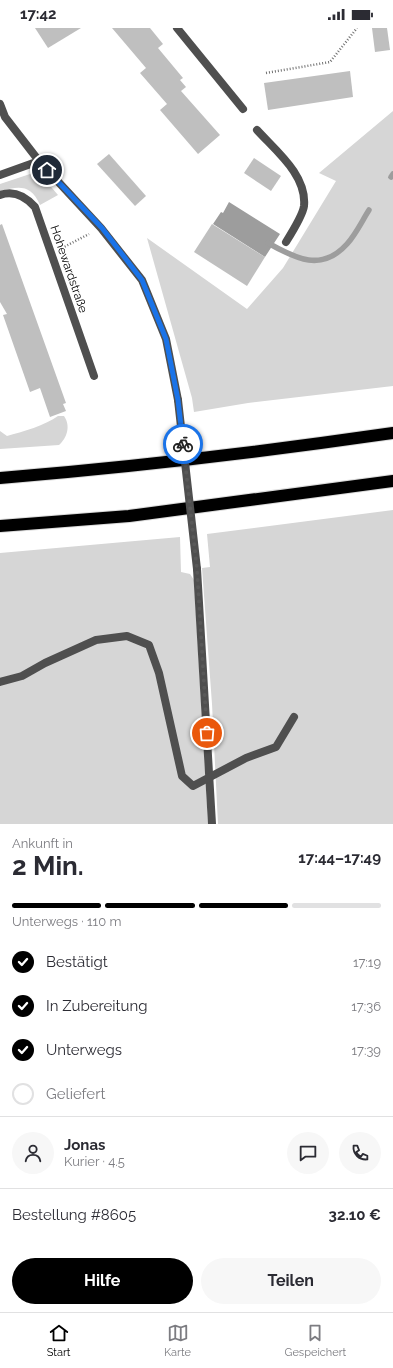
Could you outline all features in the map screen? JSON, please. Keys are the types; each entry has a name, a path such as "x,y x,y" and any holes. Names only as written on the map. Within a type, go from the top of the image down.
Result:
{"highway":[{"path":"0,478 198,459 393,433"},
{"path":"0,526 129,516 393,481"}],"street":[{"path":"177,28 243,108"},
{"path":"0,104 5,117 39,161 102,228 142,280 166,339 178,400 197,569 212,824"},
{"path":"257,130 293,169 303,189 304,207 286,242"},
{"path":"0,175 39,161"},
{"name":"Hohewardstraße","path":"0,195 7,193 27,198 35,207 94,376"},
{"path":"0,682 22,676 45,663 96,640 127,636 149,645 159,673 182,776 193,786 246,758 276,747 294,717"}],"path":[{"path":"266,73 330,62 357,28"},
{"path":"50,253 102,228"}],"shaded area":[{"path":"393,111 393,386 248,403 194,412 192,398 147,238 247,309 283,268 336,181 319,173"},
{"path":"36,172 40,174 58,195 40,205 33,193 24,188 13,188 0,191 0,184"},
{"path":"229,202 280,234 265,257 213,224 221,212 223,213"},
{"path":"58,416 64,416 68,428 64,439 59,445 0,449 0,431 7,436 41,425"},
{"path":"393,510 393,824 218,824 212,704 202,568 210,567 207,534"},
{"path":"180,537 181,572 190,574 194,580 208,824 0,824 0,553"}],"building":[{"path":"35,28 81,28 48,48"},
{"path":"112,28 150,28 163,44 158,48 183,78 180,80 186,87 181,91 220,135 198,154 160,110 167,104 140,73 146,68"},
{"path":"372,28 387,28 390,50 375,52"},
{"path":"350,71 353,97 268,110 264,83"},
{"path":"109,154 146,196 135,206 97,164"},
{"path":"254,158 281,176 271,191 244,173"},
{"path":"2,224 66,403 63,404 66,411 50,417 40,388 30,392 3,315 7,314 0,302 0,225"},
{"path":"212,224 265,257 247,286 194,252"}],"waterway":[{"path":"268,243 299,258 309,260 328,258 338,253 347,244 369,210"}],"way so far":[{"path":"183,444 197,569 207,733"}],"route":[{"path":"47,170 102,228 142,280 166,339 178,400 183,444"}]}
